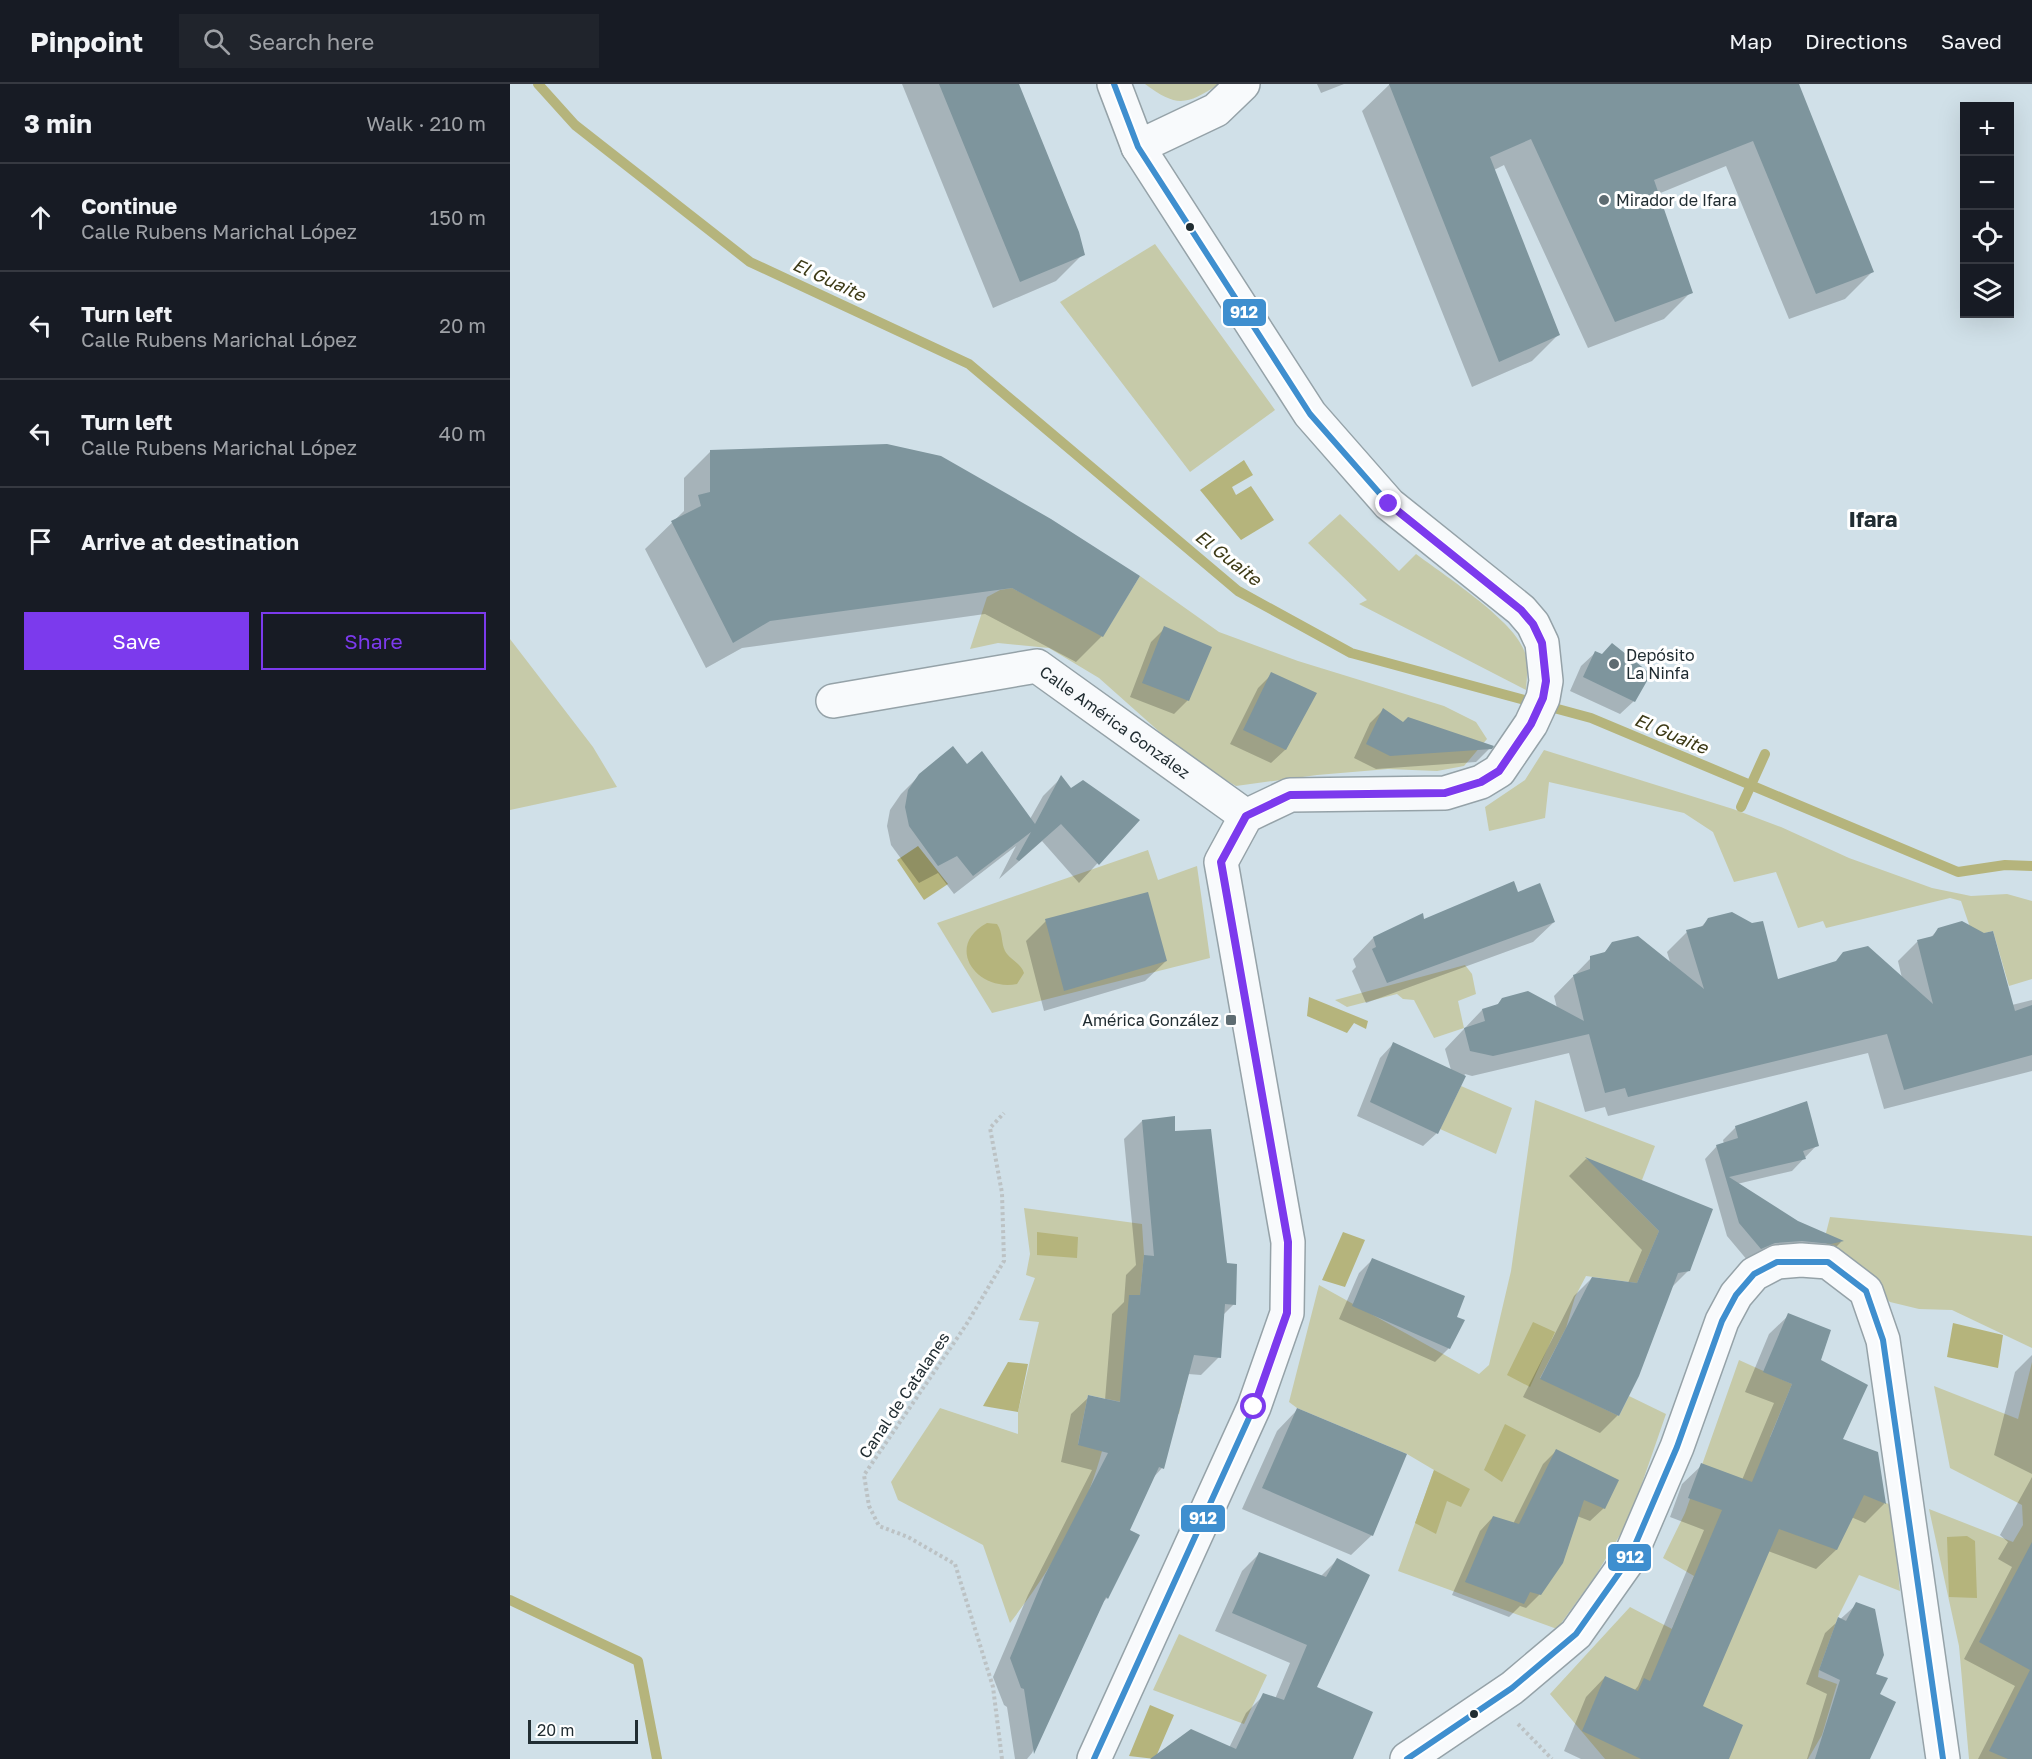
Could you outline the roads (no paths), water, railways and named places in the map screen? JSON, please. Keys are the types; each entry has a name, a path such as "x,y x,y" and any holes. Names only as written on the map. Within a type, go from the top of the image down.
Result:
{"street":[{"path":"1094,1759 1254,1407 1287,1313 1288,1242 1221,862 1246,816 1290,795 1445,793 1481,782 1499,771 1517,748 1543,698 1546,681 1542,643 1533,624 1521,610 1389,504 1311,414 1138,147 1114,84"},
{"path":"1138,147 1216,110 1243,84"},
{"name":"Calle América González","path":"833,701 1036,666 1246,816"},
{"path":"1407,1759 1495,1700 1576,1634 1629,1560 1677,1447 1722,1321 1736,1295 1754,1274 1777,1262 1801,1260 1828,1262 1866,1291 1883,1340 1943,1759"}],"waterway":[{"name":"El Guaite","path":"538,84 575,125 750,262 969,364 1238,591 1351,653 1591,718 1958,872 2005,865 2032,866"},
{"name":"Canal de Catalanes","path":"1741,807 1765,754"},
{"path":"510,1600 638,1661 657,1759"}],"place":[{"name":"Mirador de Ifara","path":"1604,200"},
{"name":"Depósito La Ninfa","path":"1614,664"},
{"name":"América González","path":"1231,1020"}],"district":[{"name":"Ifara","path":"1873,519"}]}
